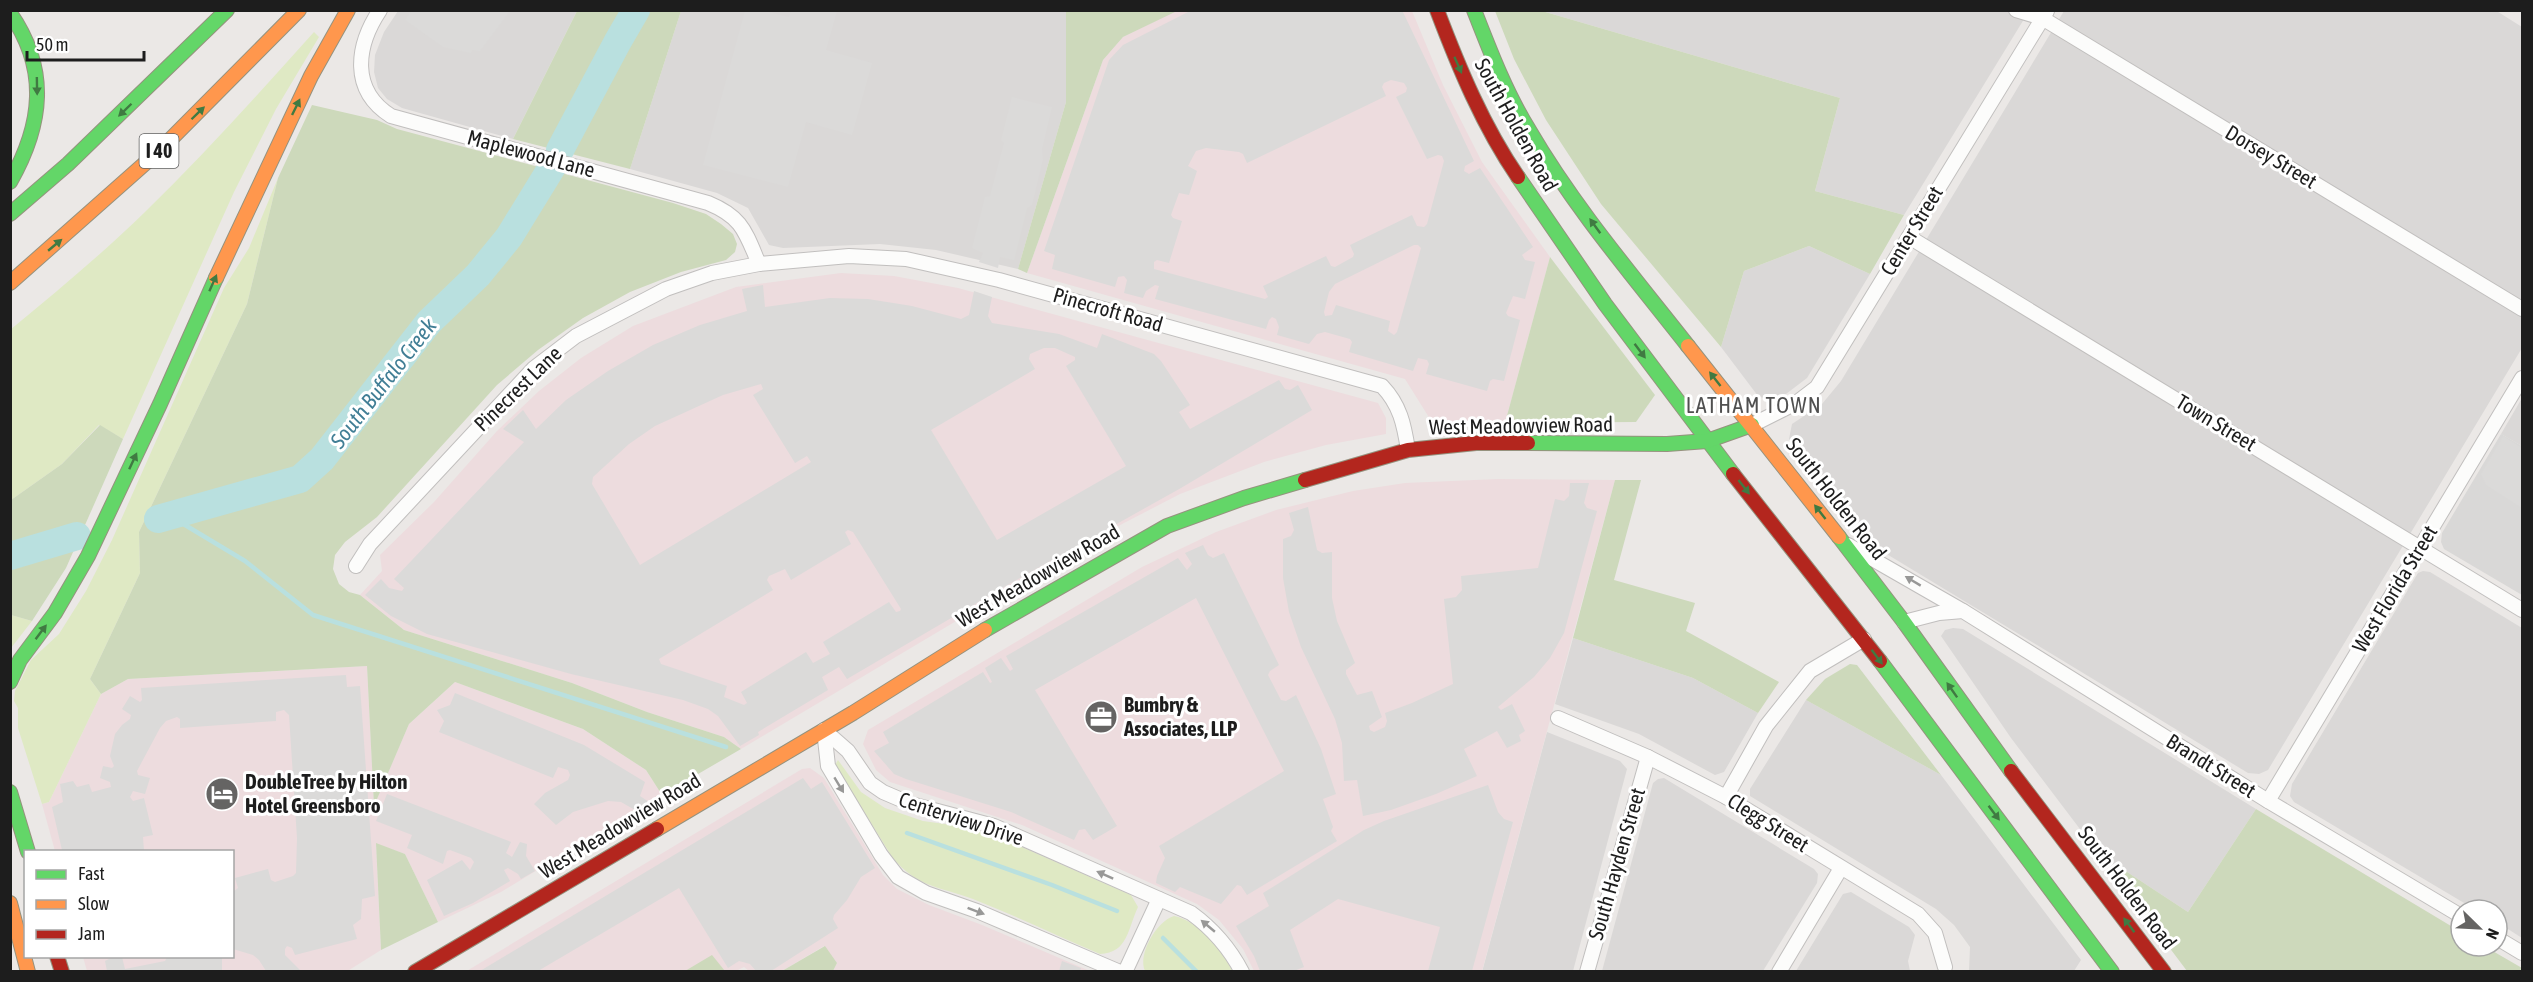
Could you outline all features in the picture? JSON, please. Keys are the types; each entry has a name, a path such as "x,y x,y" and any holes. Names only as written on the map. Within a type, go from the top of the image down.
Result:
{"main road":[{"name":"I 40","path":"10,214 68,164 227,10"},
{"name":"I 40","path":"10,283 89,217 159,152 299,10"},
{"path":"10,682 20,660 55,613 88,556 160,404 240,224 311,76 348,10"},
{"name":"South Holden Road","path":"1437,10 1456,61 1485,121 1514,171 1605,304 1707,441 1864,639 2112,972"},
{"name":"South Holden Road","path":"1474,10 1491,54 1528,129 1609,245 1844,542 1986,738 2164,972"},
{"path":"10,13 29,47 37,69 38,94 36,122 26,152 10,182"},
{"name":"West Meadowview Road","path":"415,972 824,730 1017,610 1167,526 1244,498 1408,450 1476,443 1652,445 1707,441 1752,425"},
{"path":"10,792 27,850"},
{"path":"10,903 24,957"}],"street":[{"name":"Maplewood Lane","path":"380,10 365,40 360,61 363,82 370,97 379,108 391,116 664,191 728,211 746,232 759,264"},
{"name":"Dorsey Street","path":"2016,10 2045,14 2523,309"},
{"name":"Center Street","path":"1752,425 1796,403 1817,387 2045,14"},
{"name":"Town Street","path":"1909,237 2523,610"},
{"name":"Pinecroft Road","path":"759,264 849,256 906,260 999,280 1382,386 1393,397 1402,417 1408,450"},
{"name":"Pinecrest Lane","path":"356,566 370,544 499,404 534,368 576,336 666,289 712,273 759,264"},
{"name":"West Florida Street","path":"2268,801 2523,378"},
{"name":"Brandt Street","path":"1844,542 1964,611 2268,801 2449,909"},
{"path":"1904,622 1939,613 1964,611"},
{"path":"1726,796 1766,726 1810,671 1864,639"},
{"name":"Clegg Street","path":"1558,718 1648,757 1726,796 1918,914 1935,933 1945,967"},
{"path":"824,730 828,766 881,855 898,877 926,893 977,910 1122,972 1159,899"},
{"name":"Centerview Drive","path":"824,730 848,751 870,783 883,792 911,804 994,826 1191,913 1205,923 1232,952 1242,972"},
{"name":"South Hayden Street","path":"1587,972 1648,757"},
{"path":"1779,972 1841,868"},
{"path":"2509,945 2523,953"}],"shaded area":[{"path":"1177,10 1412,11 1443,85 1482,162 1550,257 1505,423 1435,427 1405,379 1027,273 1103,60 1123,37"},
{"path":"1402,10 1474,161 1465,166 1464,171 1469,174 1480,168 1533,247 1522,255 1525,260 1535,262 1525,299 1513,296 1506,313 1520,320 1504,381 1493,379 1487,391 1426,374 1429,364 1427,360 1418,358 1413,371 1349,352 1352,342 1350,339 1325,332 1317,334 1309,344 1277,335 1279,327 1276,319 1272,317 1266,329 1155,299 1159,286 1155,285 1146,291 1143,298 1124,293 1127,280 1124,276 1118,277 1115,287 1052,269 1055,255 1044,251 1109,60 1123,45 1190,11","holes":["1391,80 1404,83 1407,88 1406,92 1396,97 1427,159 1438,155 1442,156 1444,161 1427,224 1424,227 1417,226 1412,215 1350,245 1353,257 1335,267 1331,266 1326,256 1263,286 1268,297 1265,299 1154,269 1154,262 1157,260 1169,263 1182,221 1171,215 1179,193 1189,195 1197,171 1188,166 1196,151 1206,148 1239,152 1243,154 1247,163 1386,96 1382,87 1384,83","1414,245 1421,248 1397,332 1394,335 1388,331 1390,321 1336,305 1332,315 1325,316 1329,292 1335,284"]},
{"path":"2495,10 2522,27 2522,348 2268,770 2259,774 2248,773 1880,550 1860,532 1789,439 1792,424 1822,404 1841,381 2064,11"},
{"path":"398,11 577,11 513,139 402,108 387,99 378,88 374,72 375,55 384,32"},
{"path":"411,11 510,11 480,51 472,50 471,53 443,47 405,20"},
{"path":"681,11 1066,11 1066,102 1018,269 936,250 880,244 783,248 769,245 748,208 717,193 630,169"},
{"path":"745,11 765,11 789,17 791,11 837,11 826,50 872,63 852,135 806,122 788,187 703,165"},
{"path":"1542,11 2029,11 1904,215 1815,191 1840,98"},
{"path":"1012,97 1052,107 1032,205 1027,208 1014,260 1000,257 998,268 979,262 983,253 972,248 985,197 990,196 1004,143 1001,140"},
{"path":"1809,246 1870,274 1807,378 1786,394 1766,399 1758,396 1721,347 1744,271"},
{"path":"841,273 894,276 958,288 1378,403 1386,418 1386,434 1326,445 1264,462 1180,494 1099,536 741,749 724,737 647,712 572,683 404,630 360,595 382,571 380,555 434,502 497,431 539,391 581,358 633,326 736,287"},
{"path":"763,285 765,307 830,298 868,299 912,306 961,319 969,315 974,291 992,297 988,316 992,323 1059,334 1097,348 1102,334 1154,354 1190,405 1179,412 1190,429 1279,380 1285,389 1290,390 1298,385 1312,410 1181,488 1011,583 847,679 839,667 822,677 828,690 758,732 759,735 740,746 718,716 708,709 683,700 571,674 427,634 391,616 365,595 381,579 389,588 402,591 404,588 394,579 524,442 503,429 523,410 536,429 566,400 608,371 653,345 700,325 747,311 742,289","holes":["1044,348 1055,348 1075,357 1075,360 1066,366 1126,466 997,540 931,430 1035,369 1029,359 1030,354","761,384 763,389 753,395 795,463 807,456 811,462 640,565 592,484 593,477 629,444 655,426 723,395","848,530 853,532 901,609 900,611 896,612 889,602 823,642 830,654 813,663 806,652 741,692 747,703 744,705 724,697 727,686 661,664 659,659 773,590 767,580 769,576 785,569 791,580 851,544 845,532"]},
{"path":"2522,398 2522,446 2501,434"},
{"path":"2501,434 2522,446 2522,595 2444,549 2441,542 2442,533"},
{"path":"2503,436 2522,448 2522,508 2486,485 2481,474"},
{"path":"1498,479 1615,480 1482,971 1254,971 1243,949 1219,920 1197,904 1022,825 890,782 876,770 863,744 868,730 1142,567 1216,532 1276,510 1353,491 1405,483"},
{"path":"1570,483 1589,483 1584,503 1587,508 1597,511 1564,633 1550,658 1534,677 1498,707 1501,710 1512,704 1525,731 1519,735 1521,741 1507,748 1497,731 1464,749 1477,776 1391,810 1363,816 1357,780 1344,781 1342,743 1335,719 1301,647 1289,612 1283,578 1283,539 1291,536 1294,530 1289,513 1308,507 1317,550 1322,553 1332,552 1332,598 1337,621 1355,663 1346,670 1346,674 1357,695 1372,691 1382,717 1369,726 1374,732 1385,727 1387,721 1385,713 1453,684 1444,599 1456,597 1462,590 1461,576 1538,568 1555,499 1564,501 1569,496"},
{"path":"1203,545 1208,555 1213,558 1224,553 1279,665 1268,675 1281,700 1286,701 1296,695 1321,749 1336,794 1323,799 1333,827 1331,831 1337,841 1247,895 1241,886 1237,885 1221,904 1180,887 1175,892 1156,883 1165,858 1159,846 1284,771 1196,598 1035,690 1117,826 1093,840 1085,829 1079,830 1074,840 1011,812 906,779 894,774 874,751 889,743 883,732 983,672 990,683 992,682 985,668 1001,658 1010,671 1013,669 1006,656 1178,558 1187,570 1192,564 1185,553"},
{"path":"2430,572 2522,628 2522,938 2509,930 2509,898 2456,898 2294,802 2290,796 2292,784 2418,573"},
{"path":"1963,629 2256,809 2188,912 2121,868 2114,874 2011,738 1941,636 1945,630"},
{"path":"1573,638 1693,678 1758,713 1724,772 1715,775 1639,734 1555,704"},
{"path":"367,666 374,805 409,724 455,682 583,729 646,770 662,795 501,892 438,922 405,854 376,844 381,950 346,972 87,971 83,958 234,958 234,850 55,850 42,804 49,802 101,694 128,679"},
{"path":"346,675 347,687 360,686 375,896 362,899 361,919 353,925 357,939 295,955 292,948 287,946 285,955 301,971 266,971 253,955 234,949 234,891 238,888 235,878 268,869 271,880 275,882 296,873 297,838 289,715 284,710 276,712 276,721 180,728 180,719 177,717 166,721 137,771 138,775 150,778 145,794 133,791 130,797 133,801 144,798 153,835 143,837 144,850 62,850 52,807 63,802 60,784 73,781 77,787 89,784 92,792 111,787 110,782 100,778 103,766 112,768 114,766 110,756 115,734 130,719 131,715 122,709 130,696 140,702 142,700 141,688"},
{"path":"455,693 584,745 645,782 640,796 649,802 635,810 621,802 608,801 573,812 556,825 534,804 545,793 568,780 570,775 568,770 558,767 553,778 439,732 444,721 437,710 450,705"},
{"path":"1806,700 1941,775 2081,960 2074,971 1969,971 1970,947 1954,925 1936,909 1750,796 1750,789"},
{"path":"1547,732 1620,761 1627,769 1573,971 1482,972"},
{"path":"810,768 824,778 883,875 897,889 929,905 1090,971 833,971 837,963 824,946 782,971 749,971 744,967 736,971 725,971 712,956 685,971 465,972 802,769"},
{"path":"803,778 811,789 822,782 875,868 861,877 847,900 834,915 833,919 838,928 771,971 756,971 750,964 739,961 728,968 679,888 538,971 480,971"},
{"path":"1664,778 1814,869 1818,874 1817,883 1763,971 1602,971 1653,783"},
{"path":"1488,785 1498,812 1504,819 1513,822 1472,971 1428,971 1440,927 1338,899 1290,930 1304,967 1294,971 1260,971 1236,926 1269,906 1263,893 1364,830"},
{"path":"387,794 511,842 506,853 512,857 520,842 527,844 526,856 535,871 521,879 518,874 508,868 504,870 510,881 473,903 444,916 427,880 462,860 470,870 474,862 471,858 450,850 447,851 443,864 407,848 412,835 376,821"},
{"path":"1851,892 1909,927 1915,935 1908,961 1910,971 1796,971 1843,894"},
{"path":"111,958 122,958 125,969 165,961 166,958 222,958 222,971 107,971 105,961"},
{"path":"1062,961 1081,968 1080,971 1059,971"}],"green space":[{"path":"577,11 681,11 630,169 513,139"},
{"path":"1066,11 1177,11 1123,37 1103,60 1027,273 1018,269 1066,102"},
{"path":"1495,11 1542,11 1840,98 1815,191 1904,215 1870,274 1809,246 1744,271 1721,347 1601,204 1546,120 1514,59"},
{"path":"314,32 319,37 276,109 234,192 123,439 99,425 62,464 11,500 10,330 96,258 145,212 210,146"},
{"path":"312,105 377,120 397,129 673,203 706,214 733,234 737,244 735,252 726,260 681,272 630,292 583,318 538,350 497,385 377,517 345,542 335,555 333,569 339,584 349,592 360,595 404,630 572,683 647,712 724,737 741,749 662,795 646,770 583,729 455,682 409,724 374,806 367,666 128,679 101,694 90,679 140,573 139,532 247,304 278,178"},
{"path":"278,178 247,304 139,532 140,573 90,679 101,694 49,802 42,804 18,728 18,708 14,701 15,691 31,660 59,634 86,591 112,540 224,288 249,248"},
{"path":"1550,257 1655,395 1636,422 1505,423"},
{"path":"100,425 123,439 66,568 32,621 11,615 11,500 62,464"},
{"path":"1615,480 1641,480 1614,580 1695,603 1686,631 1779,682 1758,713 1693,678 1573,638"},
{"path":"11,615 32,621 11,648"},
{"path":"1850,664 1857,665 1941,775 1806,700 1825,679"},
{"path":"838,760 861,792 885,808 923,821 959,826 1008,841 1131,895 1138,907 1126,938 1116,949 1100,954 973,899 929,885 911,875 892,857 835,765"},
{"path":"2256,809 2449,925 2449,958 2505,958 2522,968 2520,971 2187,971 2114,874 2121,868 2188,912"},
{"path":"376,843 405,854 438,922 381,950"},
{"path":"1174,916 1192,923 1208,937 1216,945 1232,971 1145,971 1144,956 1150,939 1161,924"},
{"path":"825,946 837,963 833,971 782,971"},
{"path":"712,955 725,971 685,971"}],"waterway":[{"name":"South Buffalo Creek","path":"560,150 636,10"},
{"name":"South Buffalo Creek","path":"158,519 300,479 322,459 429,322 478,275 509,237 552,167"},
{"path":"170,516 245,561 313,615 726,747"},
{"name":"South Buffalo Creek","path":"10,556 77,536"},
{"path":"907,833 1117,911"},
{"path":"1163,938 1197,972"}],"traffic: fast":[{"path":"10,214 68,164 227,10"},
{"path":"1474,10 1506,87 1546,159 1605,241 1688,346"},
{"path":"10,13 23,34 31,55 36,76 37,97 35,118 29,139 10,182"},
{"path":"1518,177 1605,304 1733,474"},
{"path":"10,682 20,660 55,613 88,556 160,404 216,278"},
{"path":"1528,443 1667,444 1707,441 1752,425"},
{"path":"985,630 1167,526 1244,498 1305,480"},
{"path":"1839,537 1904,622 2011,771"},
{"path":"1880,661 2112,972"},
{"path":"10,792 27,850"}],"traffic: slow":[{"path":"10,283 159,151 299,10"},
{"path":"216,278 311,76 348,10"},
{"path":"1688,346 1839,537"},
{"path":"657,829 853,713 985,630"},
{"path":"10,903 24,957"},
{"path":"24,958 28,972"}],"traffic: jam":[{"path":"1437,10 1473,96 1505,158 1518,177"},
{"path":"1305,480 1408,450 1476,443 1528,443"},
{"path":"1733,474 1880,661"},
{"path":"2011,771 2164,972"},
{"path":"415,972 657,829"},
{"path":"58,958 62,972"}],"place":[{"name":"Bumbry & Associates, LLP","path":"1101,717"},
{"name":"DoubleTree by Hilton Hotel Greensboro","path":"222,794"}],"district":[{"name":"LATHAM TOWN","path":"1754,405"}]}
